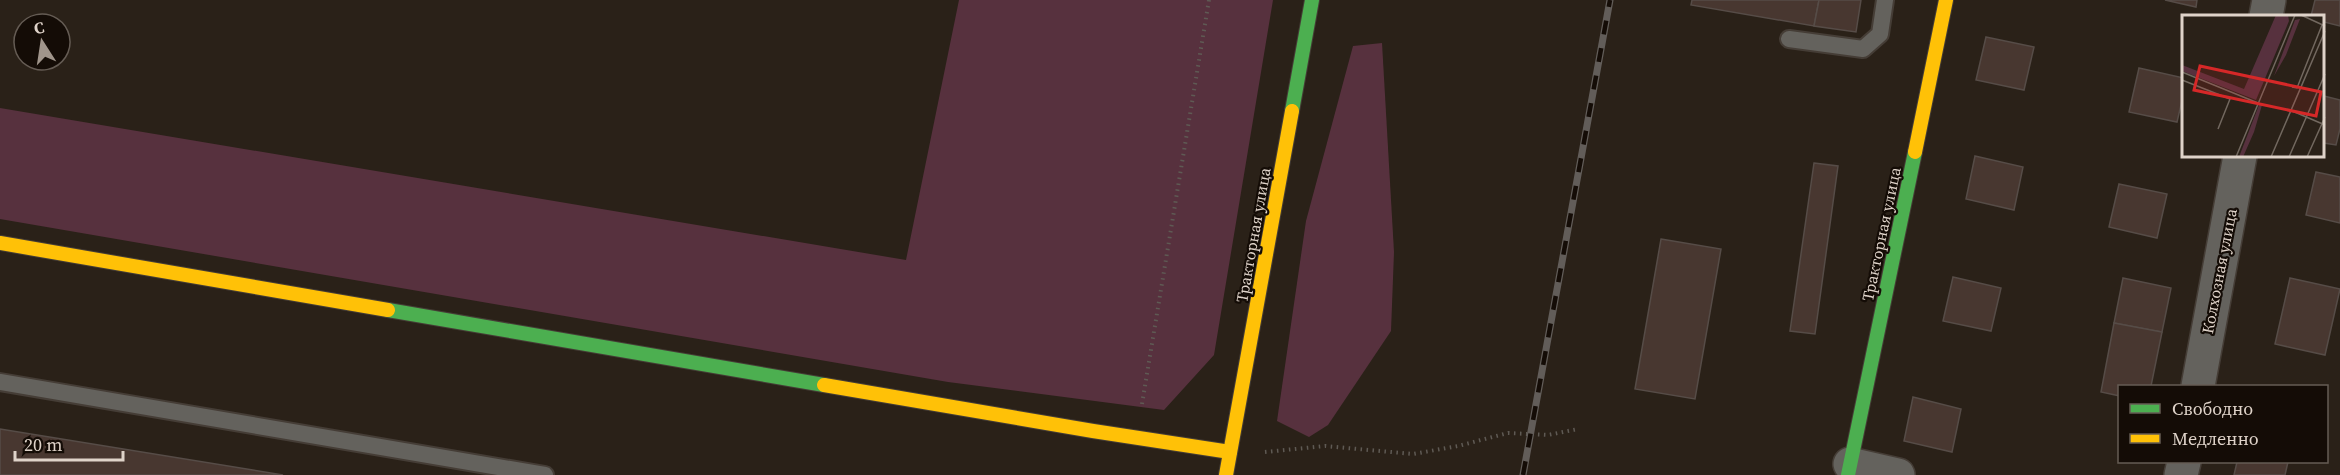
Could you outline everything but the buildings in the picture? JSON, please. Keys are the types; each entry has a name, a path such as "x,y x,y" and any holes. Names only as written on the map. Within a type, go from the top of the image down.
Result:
{"street":[{"name":"Тракторная улица","path":"1226,475 1312,0"},
{"name":"Тракторная улица","path":"1849,470 1946,0"},
{"path":"2266,15 2270,0"},
{"name":"Колхозная улица","path":"2198,385 2240,158"},
{"path":"0,243 1230,452"},
{"path":"1849,470 1898,475"}],"lane":[{"path":"1788,39 1863,49 1880,34 1885,0"},
{"path":"0,382 545,475"}],"path":[{"path":"1137,437 1209,0"},
{"path":"1230,452 1273,453 1298,447 1338,447 1413,454 1508,434 1548,435 1578,429"}],"shaded area":[{"path":"959,0 1273,0 1214,355 1164,410 948,382 0,219 0,108 906,260"},
{"path":"1382,43 1394,252 1391,331 1328,425 1309,437 1277,421 1306,221 1353,46"}],"railway":[{"path":"1523,475 1610,0"}],"traffic: fast":[{"path":"1292,111 1312,0"},
{"path":"1848,475 1915,152"},
{"path":"388,310 824,385"}],"traffic: slow":[{"path":"1915,152 1946,0"},
{"path":"1226,475 1292,111"},
{"path":"0,243 388,310"},
{"path":"824,385 1230,452"}]}
